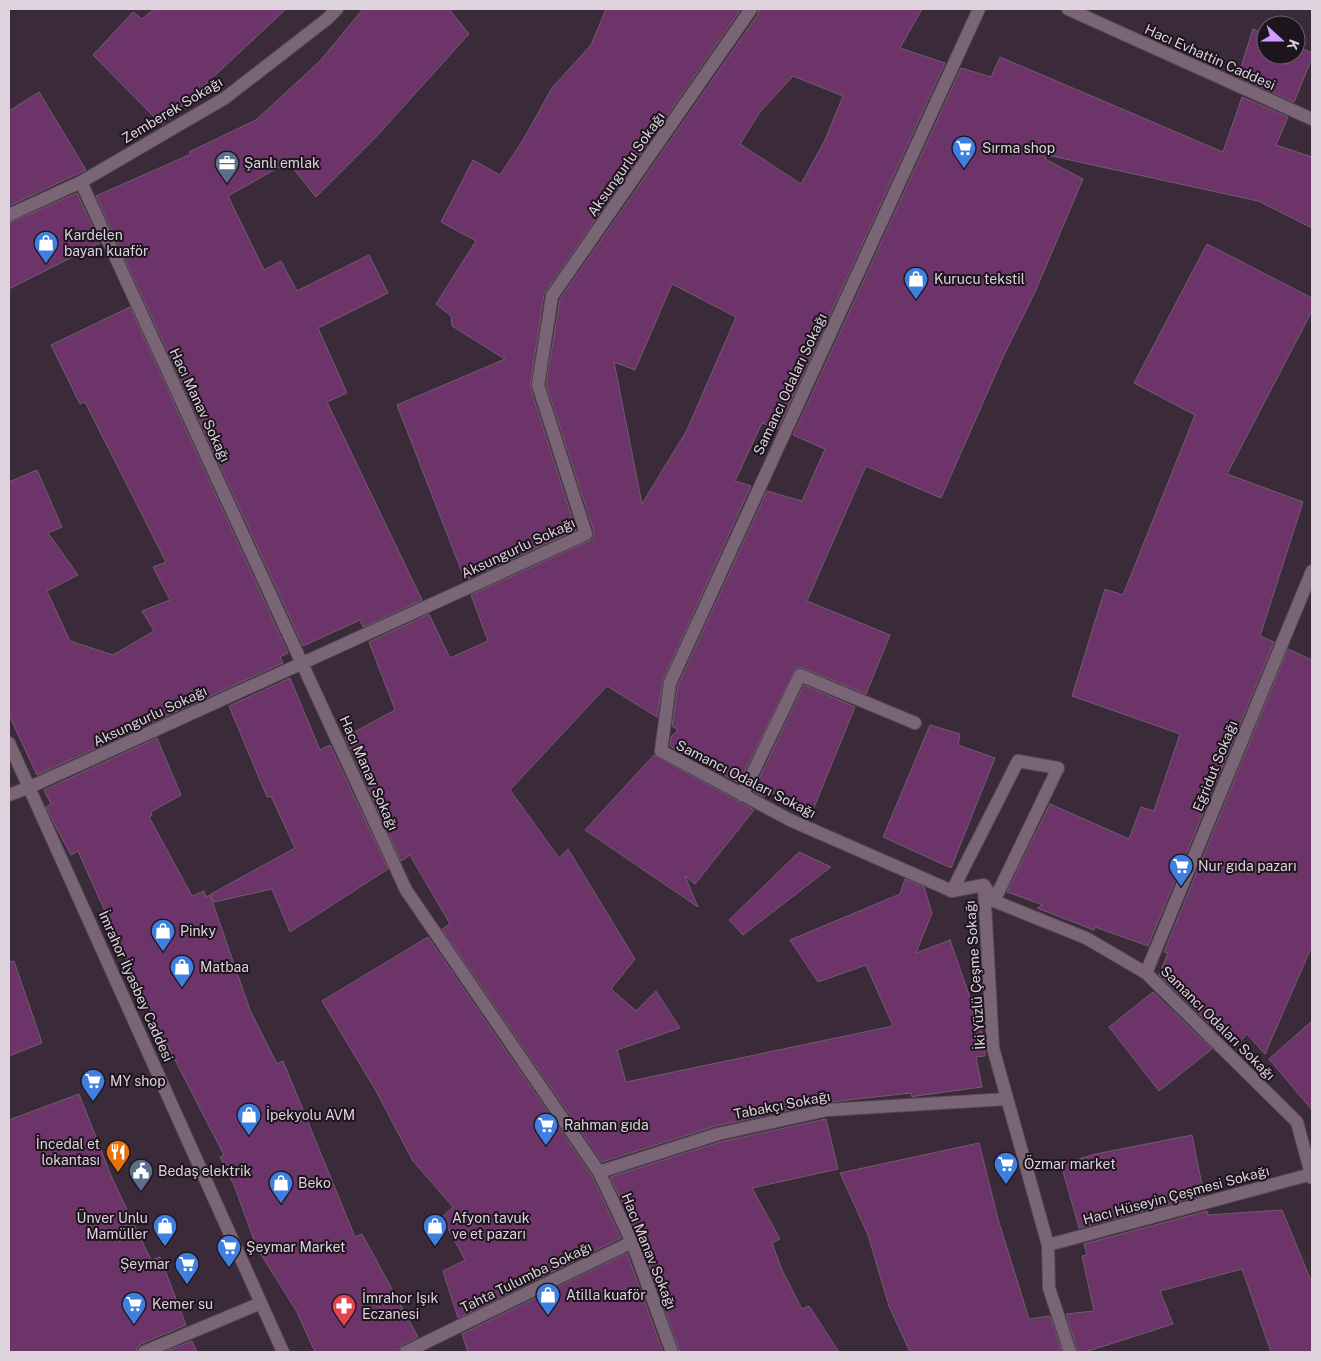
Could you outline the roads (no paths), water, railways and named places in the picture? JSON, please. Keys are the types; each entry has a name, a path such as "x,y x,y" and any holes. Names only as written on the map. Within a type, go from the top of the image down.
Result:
{"street":[{"name":"Zemberek Sokağı","path":"9,215 81,182 225,98 327,19 337,9"},
{"name":"Aksungurlu Sokağı","path":"9,795 586,534 538,385 552,296 751,9"},
{"name":"Samancı Odaları Sokağı","path":"952,890 790,820 661,752 670,683 979,9"},
{"name":"Hacı Evhattin Caddesi","path":"1068,9 1312,119"},
{"name":"Hacı Manav Sokağı","path":"81,182 406,890 599,1172 632,1242 672,1352"},
{"name":"Eğridut Sokağı","path":"1146,973 1312,571"},
{"path":"742,795 800,675 915,723"},
{"name":"İmrahor İlyasbey Caddesi","path":"9,743 284,1352"},
{"path":"952,890 1018,761 1058,768 994,901"},
{"path":"952,890 984,886 994,901"},
{"name":"İki Yüzlü Çeşme Sokağı","path":"984,886 993,1048 1048,1245 1049,1288 1070,1352"},
{"name":"Samancı Odaları Sokağı","path":"994,901 1086,938 1146,973 1297,1122 1312,1175"},
{"name":"Tabakçı Sokağı","path":"599,1172 718,1134 827,1110 1007,1099"},
{"name":"Hacı Hüseyin Çeşmesi Sokağı","path":"1048,1245 1312,1175"},
{"name":"Tahta Tulumba Sokağı","path":"406,1352 632,1242"},
{"path":"144,1352 262,1303"}],"place":[{"name":"Sırma shop","path":"964,169"},
{"name":"Şanlı emlak","path":"227,184"},
{"name":"Kardelen bayan kuaför","path":"46,264"},
{"name":"Kurucu tekstil","path":"916,300"},
{"name":"Nur gıda pazarı","path":"1181,887"},
{"name":"Pinky","path":"163,952"},
{"name":"Matbaa","path":"182,988"},
{"name":"MY shop","path":"93,1102"},
{"name":"İpekyolu AVM","path":"249,1136"},
{"name":"Rahman gıda","path":"546,1146"},
{"name":"İncedal et lokantası","path":"118,1173"},
{"name":"Özmar market","path":"1006,1185"},
{"name":"Bedaş elektrik","path":"141,1192"},
{"name":"Beko","path":"281,1204"},
{"name":"Ünver Unlu Mamüller","path":"165,1247"},
{"name":"Afyon tavuk ve et pazarı","path":"435,1247"},
{"name":"Şeymar Market","path":"229,1268"},
{"name":"Şeymar","path":"187,1285"},
{"name":"Atilla kuaför","path":"548,1316"},
{"name":"Kemer su","path":"134,1325"},
{"name":"İmrahor Işık Eczanesi","path":"344,1327"}]}
